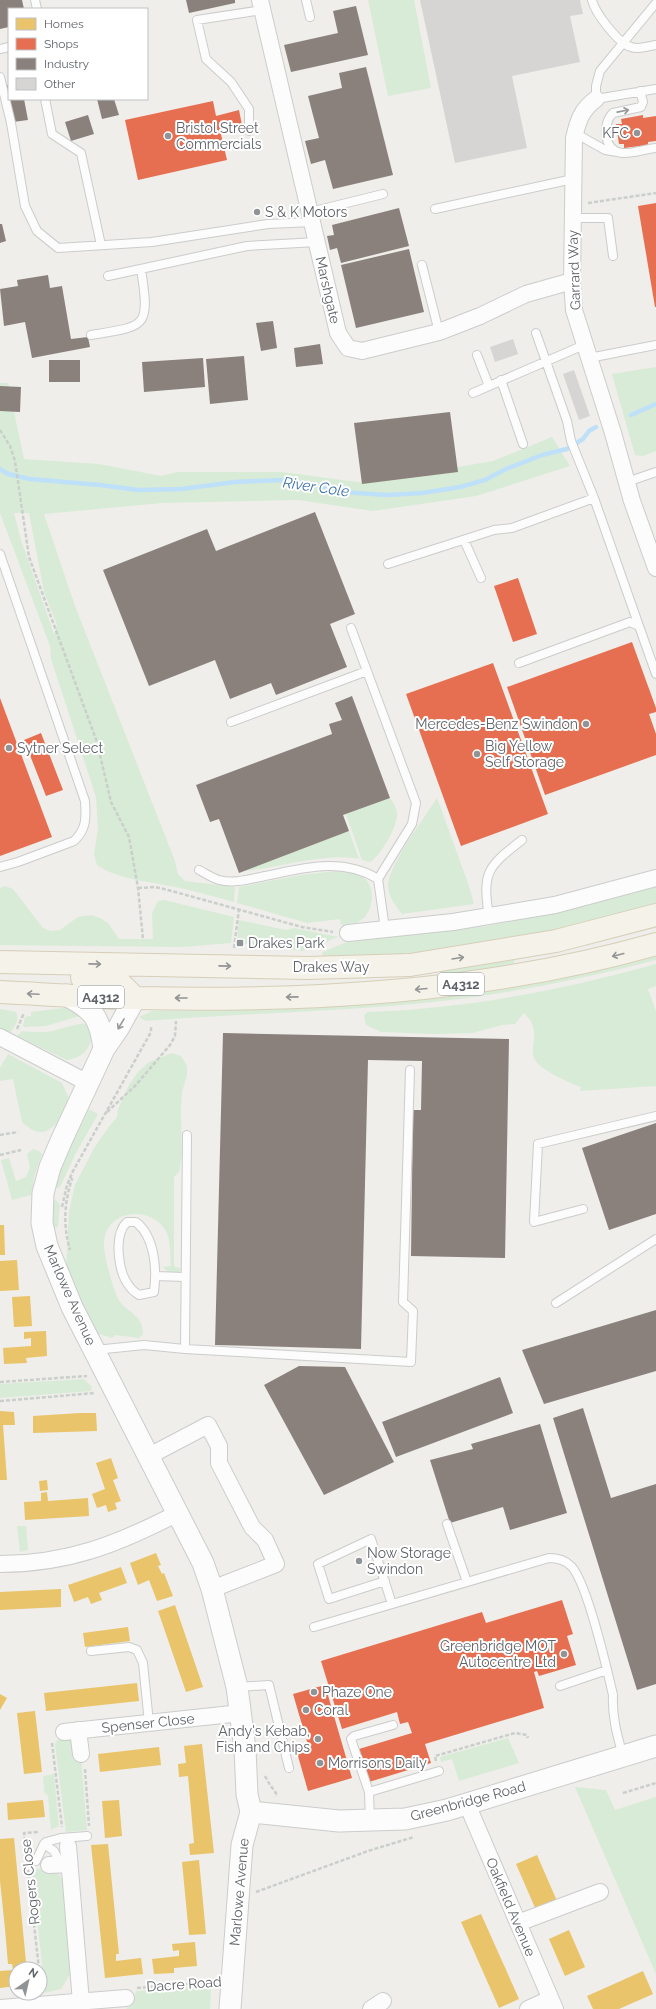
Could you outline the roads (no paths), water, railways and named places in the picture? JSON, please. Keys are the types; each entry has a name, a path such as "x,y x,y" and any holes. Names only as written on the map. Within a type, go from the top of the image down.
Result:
{"main road":[{"name":"Drakes Way","path":"0,964 308,968 410,965 556,941 656,915"},
{"name":"Drakes Way","path":"0,992 135,998 300,997 438,987 581,964 656,944"},
{"path":"0,964 33,974 118,981 135,998"}],"street":[{"name":"Marshgate","path":"261,5 338,333 348,348 362,351 439,332 480,316 526,294 572,281"},
{"name":"Garrard Way","path":"596,99 580,116 575,133 573,179 578,217 572,281 574,310 586,352 614,433 627,482 656,568"},
{"path":"348,933 489,916 554,905 656,878"},
{"path":"66,995 85,1005 96,1016 101,1028 104,1049"},
{"name":"Marlowe Avenue","path":"135,998 120,1027 104,1049 50,1167 43,1193 42,1213 44,1234 54,1266 94,1350 196,1547 212,1589 237,1687 245,1749 247,1794 251,1812 242,1846 230,2009"},
{"path":"0,1037 88,1083"},
{"path":"149,1456 208,1426 218,1446 219,1463 252,1528 265,1540 276,1564 212,1589"},
{"path":"0,1564 38,1562 90,1552 130,1537 178,1513"},
{"name":"Spenser Close","path":"81,1754 71,1731 241,1713"},
{"name":"Greenbridge Road","path":"251,1812 308,1819 370,1821 405,1819 467,1804 656,1746"},
{"name":"Oakfield Avenue","path":"467,1804 553,2004"},
{"name":"Rogers Close","path":"64,1838 49,1863 81,2002"},
{"path":"518,1923 600,1892"},
{"path":"0,2008 81,2002 120,2002"},
{"path":"528,2009 553,2004"}],"lane":[{"path":"306,0 310,17"},
{"path":"592,0 596,12 623,43 637,48 656,45"},
{"path":"656,3 600,71 596,86 596,99 656,88"},
{"path":"249,131 249,109 231,82 206,60 197,20 261,5"},
{"path":"0,77 11,123 25,206 37,231 58,248 101,244 152,242 311,217 383,194"},
{"path":"619,152 608,142 605,129 607,121 613,113 641,107 643,102 640,91"},
{"path":"44,100 52,134 81,152 101,244"},
{"path":"575,133 605,150 619,152 656,148"},
{"path":"435,209 573,179"},
{"path":"578,217 608,218 613,256"},
{"path":"108,276 248,246 317,242"},
{"path":"422,265 439,332"},
{"path":"91,335 130,329 140,322 145,313 145,297 141,269"},
{"path":"536,333 567,421 571,441 594,498 656,674"},
{"path":"472,393 546,361 586,352 656,345"},
{"path":"477,355 489,386"},
{"path":"501,380 524,444"},
{"path":"627,482 656,472"},
{"path":"388,564 494,530 512,528 594,498"},
{"path":"464,540 481,578"},
{"path":"0,554 85,801 86,821 81,834 74,841 18,862 0,867"},
{"path":"518,663 630,622 639,626"},
{"path":"351,628 416,803 412,824 378,879 385,929"},
{"path":"231,722 367,671"},
{"path":"489,916 485,890 486,877 497,859 522,840"},
{"path":"199,870 218,880 230,881 319,867 346,866 364,870 378,879"},
{"path":"94,1350 144,1345 185,1350 412,1362 413,1311 404,1302 410,1070"},
{"path":"583,1209 534,1222 538,1144 656,1116"},
{"path":"185,1350 184,1277 187,1135"},
{"path":"127,1222 136,1222 144,1228 148,1235 156,1276 154,1292 139,1295 129,1286 123,1272 119,1255 119,1238 122,1227 127,1222"},
{"path":"556,1303 656,1239"},
{"path":"156,1276 184,1277"},
{"path":"447,1524 467,1582"},
{"path":"385,1581 330,1599 318,1564 371,1539 385,1581 392,1604"},
{"path":"314,1627 549,1558 555,1558 566,1562 574,1570 580,1581 607,1670 613,1695 612,1711 614,1724 623,1756"},
{"path":"91,1651 129,1647 137,1650 143,1663 149,1723"},
{"path":"560,1686 607,1670"},
{"path":"237,1687 269,1684 289,1768"},
{"path":"370,1821 369,1792 352,1737 393,1725"},
{"path":"369,1792 439,1771"},
{"name":"Rogers Close","path":"44,1844 48,1840 87,1836"},
{"name":"Rogers Close","path":"44,1844 54,1851 49,1863"},
{"name":"Rogers Close","path":"44,1844 49,1863"}],"waterway":[{"name":"River Cole","path":"631,415 656,404"},
{"name":"River Cole","path":"0,469 8,474 30,479 138,490 182,489 235,482 281,480 317,485 342,492 387,495 422,493 460,487 485,480 506,469 542,455 567,449 583,439 589,431 596,427"}],"place":[{"name":"KFC","path":"637,133"},
{"name":"Bristol Street Commercials","path":"168,136"},
{"name":"S & K Motors","path":"257,212"},
{"name":"Mercedes-Benz Swindon","path":"586,724"},
{"name":"Sytner Select","path":"9,748"},
{"name":"Big Yellow Self Storage","path":"477,754"},
{"name":"Drakes Park","path":"240,943"},
{"name":"Now Storage Swindon","path":"359,1561"},
{"name":"Greenbridge MOT Autocentre Ltd","path":"564,1654"},
{"name":"Phaze One","path":"314,1692"},
{"name":"Coral","path":"306,1710"},
{"name":"Andy's Kebab, Fish and Chips","path":"318,1739"},
{"name":"Morrisons Daily","path":"320,1763"}]}
